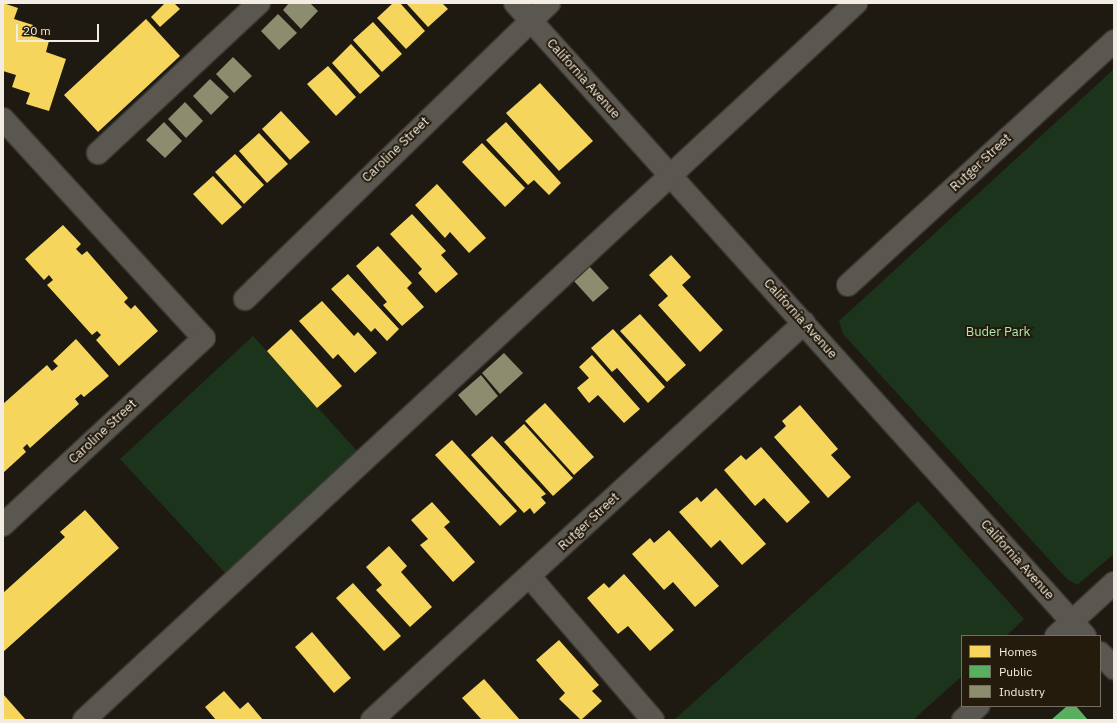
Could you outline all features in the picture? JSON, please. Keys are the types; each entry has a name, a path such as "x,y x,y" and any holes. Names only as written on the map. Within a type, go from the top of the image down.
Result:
{"street":[{"path":"98,154 259,3"},
{"name":"California Avenue","path":"515,3 1078,628"},
{"name":"Caroline Street","path":"245,299 549,3"},
{"path":"84,720 856,3"},
{"name":"Rutger Street","path":"848,285 1114,41"},
{"name":"Caroline Street","path":"3,118 204,338 3,526"},
{"name":"Rutger Street","path":"372,720 530,577 804,323"},
{"path":"530,577 653,720"},
{"path":"1059,635 1078,628 1114,583"},
{"path":"1101,654 1114,668"},
{"path":"963,720 977,707"}],"green space":[{"name":"Buder Park","path":"1114,69 1114,554 1077,585 1067,579 843,334 839,321"},
{"path":"253,336 358,452 228,576 120,459"},
{"path":"918,501 1024,619 1007,635 961,635 961,677 913,720 674,720"}],"building: Homes":[{"path":"3,3 18,8 14,19 33,25 30,35 49,41 46,52 66,59 49,111 26,104 30,93 12,87 16,75 3,71"},
{"path":"165,3 174,3 180,9 160,27 151,17"},
{"path":"393,3 400,3 425,31 406,49 377,18"},
{"path":"406,3 442,3 448,9 428,27"},
{"path":"146,19 180,56 98,132 64,95"},
{"path":"373,22 402,54 382,72 353,40"},
{"path":"351,44 380,76 360,94 332,63"},
{"path":"328,66 356,97 336,116 307,84"},
{"path":"540,83 593,141 559,171 506,113"},
{"path":"281,111 310,142 290,160 262,129"},
{"path":"506,122 561,183 549,195 534,180 528,185 486,140"},
{"path":"259,133 288,164 267,183 239,151"},
{"path":"482,143 525,188 505,207 462,162"},
{"path":"235,154 264,185 244,204 215,172"},
{"path":"213,176 242,207 222,225 193,194"},
{"path":"437,184 486,238 469,253 450,232 445,238 415,205"},
{"path":"412,214 446,251 441,255 458,274 436,293 418,273 422,269 390,234"},
{"path":"63,225 81,244 76,249 82,255 87,251 128,298 124,302 131,309 135,305 158,331 119,366 96,340 101,335 97,331 92,335 47,285 53,280 49,275 44,280 25,259"},
{"path":"378,246 412,283 407,288 424,307 402,326 383,305 387,302 356,266"},
{"path":"671,255 691,277 682,285 723,330 700,352 658,305 668,296 649,275"},
{"path":"348,274 399,329 387,341 375,328 371,332 331,289"},
{"path":"322,301 354,336 358,332 377,353 355,373 338,354 333,359 299,321"},
{"path":"640,314 686,365 667,382 620,331"},
{"path":"291,329 342,386 317,408 267,351"},
{"path":"613,329 665,387 648,403 617,368 612,372 591,348"},
{"path":"76,339 109,376 84,397 81,394 75,399 79,404 30,448 27,444 23,448 26,452 3,473 3,404 47,365 52,371 58,366 53,361"},
{"path":"592,355 640,409 624,423 598,395 589,403 577,388 589,378 579,367"},
{"path":"545,403 594,457 574,475 525,421"},
{"path":"800,405 838,449 831,455 851,477 828,498 774,437 786,426 782,421"},
{"path":"524,424 573,478 553,496 504,442"},
{"path":"492,436 546,494 541,497 546,503 534,514 530,508 524,513 471,455"},
{"path":"452,440 517,511 500,526 435,455"},
{"path":"761,447 810,502 787,523 764,498 755,506 724,470 741,455 746,460"},
{"path":"716,488 766,544 742,565 720,540 711,548 679,512 697,497 701,502"},
{"path":"432,502 450,522 444,527 475,562 453,582 420,545 428,539 411,520"},
{"path":"85,510 119,548 3,652 3,593 65,537 60,532"},
{"path":"669,530 719,586 695,607 673,582 664,590 632,554 650,538 654,543"},
{"path":"389,546 407,566 401,572 432,607 410,627 376,590 382,585 366,567"},
{"path":"624,574 674,630 650,651 628,626 618,634 587,598 604,583 609,588"},
{"path":"353,583 401,636 384,651 336,598"},
{"path":"312,632 351,678 334,693 295,647"},
{"path":"559,640 599,685 592,691 602,701 581,720 559,699 565,693 536,660"},
{"path":"484,679 520,720 482,720 462,698"},
{"path":"224,691 240,709 248,702 263,720 216,720 205,707"},
{"path":"3,694 26,720 3,720"}],"building: Public":[{"path":"1066,707 1077,707 1088,720 1051,720"}],"building: Industry":[{"path":"289,3 310,3 318,11 301,29 283,10"},
{"path":"278,14 297,33 279,50 261,31"},
{"path":"233,57 252,76 234,93 216,74"},
{"path":"210,79 229,97 211,115 193,96"},
{"path":"185,102 203,121 186,138 168,119"},
{"path":"164,122 182,141 165,158 146,140"},
{"path":"589,266 609,288 593,302 573,280"},
{"path":"504,353 523,373 500,394 482,373"},
{"path":"481,375 498,396 476,416 458,395"}]}
